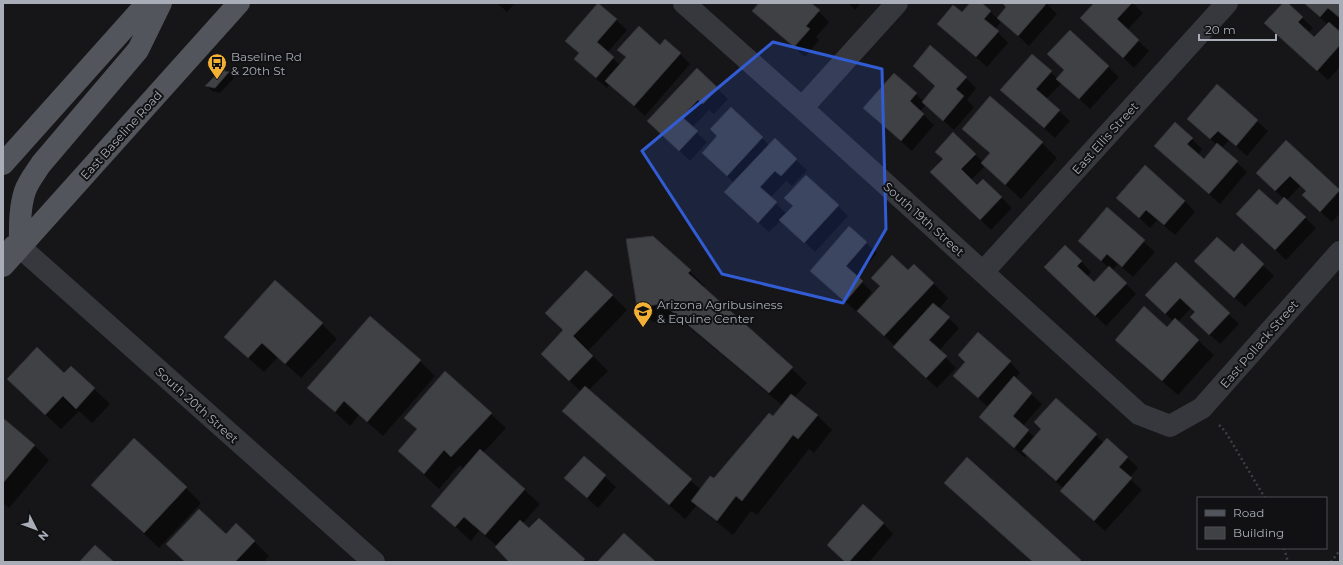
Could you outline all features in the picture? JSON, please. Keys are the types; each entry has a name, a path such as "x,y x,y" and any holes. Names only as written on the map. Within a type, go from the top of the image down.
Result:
{"main road":[{"path":"3,164 147,3"},
{"path":"12,245 25,191 41,164 138,50 161,3"},
{"name":"East Baseline Road","path":"3,266 12,245 239,3"}],"street":[{"name":"South 19th Street","path":"684,3 1139,414 1170,426"},
{"path":"802,108 897,3"},
{"name":"East Ellis Street","path":"983,272 1227,3"},
{"name":"South 20th Street","path":"12,245 374,562"},
{"name":"East Pollack Street","path":"1170,426 1202,408 1340,252"}],"path":[{"path":"1217,423 1225,431 1264,497"},
{"path":"1284,549 1288,562"},
{"path":"1331,562 1340,550"}],"highlighted area":[{"path":"773,42 882,69 886,229 843,303 722,274 642,151"}],"building":[{"path":"598,3 617,19 597,42 614,57 596,78 574,59 579,53 565,41"},
{"path":"759,3 811,3 820,10 806,26 810,29 794,47 752,11"},
{"path":"970,3 982,3 991,11 984,19 999,31 976,57 937,24 953,5 962,12"},
{"path":"1002,3 1047,3 1018,36 997,18 1006,7"},
{"path":"1094,3 1132,3 1117,19 1139,40 1123,58 1080,18"},
{"path":"1283,3 1288,3 1303,17 1298,22 1314,37 1329,22 1340,32 1340,45 1317,71 1264,23"},
{"path":"1304,3 1340,3 1340,18 1328,8 1320,17"},
{"path":"639,26 660,45 665,39 681,53 634,106 605,81 626,57 617,50"},
{"path":"1070,30 1109,66 1079,99 1056,79 1064,70 1047,54"},
{"path":"930,45 967,77 956,89 964,96 943,121 922,102 935,86 913,66"},
{"path":"1032,54 1052,71 1036,89 1060,110 1044,128 1000,90"},
{"path":"697,68 718,88 703,104 698,100 682,117 698,131 679,151 647,121"},
{"path":"221,70 229,72 215,88 205,86"},
{"path":"894,73 917,93 910,101 924,114 901,141 863,108"},
{"path":"1217,84 1258,120 1236,146 1218,131 1210,139 1187,119"},
{"path":"990,96 1043,142 1005,185 981,163 990,153 962,129"},
{"path":"731,107 763,137 727,176 702,153 717,136 710,129"},
{"path":"1175,122 1193,138 1187,144 1204,159 1217,143 1238,161 1209,194 1154,146"},
{"path":"953,132 976,154 961,169 977,185 983,179 1002,197 980,220 930,172 943,159 935,152"},
{"path":"775,138 797,159 781,176 775,171 760,187 777,202 758,223 724,192"},
{"path":"1286,140 1340,190 1320,212 1302,195 1306,191 1290,176 1275,191 1256,173"},
{"path":"1145,165 1185,201 1164,225 1146,210 1139,218 1116,198"},
{"path":"806,175 839,205 804,243 779,220 793,206 784,198"},
{"path":"1259,189 1277,205 1284,197 1306,217 1275,250 1236,214"},
{"path":"1107,207 1145,240 1122,267 1107,254 1101,261 1078,241"},
{"path":"849,226 867,242 846,266 863,281 845,302 810,271"},
{"path":"653,236 691,270 688,273 793,367 769,393 663,304 637,307 626,239"},
{"path":"1217,237 1234,252 1242,243 1264,264 1234,298 1194,261"},
{"path":"1065,245 1082,261 1077,266 1094,282 1109,266 1127,283 1095,316 1044,267"},
{"path":"892,255 908,270 914,264 934,283 884,336 857,311 880,286 871,278"},
{"path":"1176,262 1230,313 1209,335 1190,317 1195,312 1180,298 1165,314 1145,295"},
{"path":"586,270 613,295 573,336 593,356 569,381 541,354 563,330 545,313"},
{"path":"275,280 323,323 285,364 262,343 248,358 224,337"},
{"path":"933,303 950,317 929,340 947,356 926,378 893,347"},
{"path":"1144,306 1167,327 1175,318 1199,340 1162,381 1115,340"},
{"path":"370,316 421,360 367,422 344,401 335,412 307,388"},
{"path":"978,332 1011,361 978,398 953,376 965,362 958,355"},
{"path":"37,347 64,373 71,366 95,388 76,409 63,396 45,415 7,379"},
{"path":"445,371 492,413 451,457 444,450 424,474 398,451 417,429 404,418"},
{"path":"1014,376 1032,393 1013,416 1029,430 1014,448 979,417"},
{"path":"585,386 692,479 669,505 562,411"},
{"path":"791,394 818,415 798,439 793,435 742,501 736,496 717,521 691,501 710,476 714,478 769,413 773,416"},
{"path":"1056,398 1097,434 1056,481 1022,451 1041,429 1034,422"},
{"path":"3,418 35,445 3,483"},
{"path":"134,438 187,487 144,533 91,485"},
{"path":"1107,438 1128,457 1119,467 1132,478 1094,521 1060,491"},
{"path":"480,449 525,489 485,535 464,517 455,527 431,506"},
{"path":"584,456 606,475 587,498 564,478"},
{"path":"967,457 1081,560 1079,562 1033,562 944,483"},
{"path":"863,504 884,523 849,562 845,562 827,545"},
{"path":"199,509 226,534 236,523 255,541 235,562 185,562 166,544"},
{"path":"539,518 585,559 582,562 509,562 495,547 520,520 529,528"},
{"path":"624,533 656,562 597,562"},
{"path":"95,545 114,562 79,562"}],"place":[{"name":"Baseline Rd & 20th St","path":"217,80"},
{"name":"Arizona Agribusiness & Equine Center","path":"643,328"}]}
